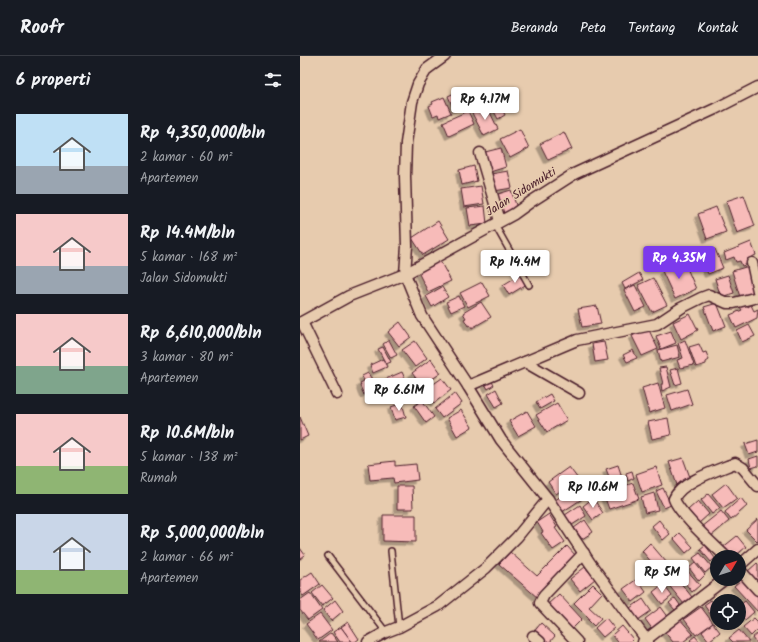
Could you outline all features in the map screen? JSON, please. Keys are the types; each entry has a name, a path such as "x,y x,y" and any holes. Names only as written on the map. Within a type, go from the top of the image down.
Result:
{"street":[{"path":"445,56 427,69 418,84 412,102 406,143 405,176 407,246 405,274 422,316 501,440 548,498 590,563 646,641 716,586"},
{"name":"Jalan Sidomukti","path":"301,322 349,296 405,274 498,223 574,174 715,109 758,87"},
{"path":"480,153 498,223"},
{"path":"752,263 758,291"},
{"path":"468,386 577,340 657,324 681,308 709,295 727,303 734,303 758,297"},
{"path":"301,322 337,394"},
{"path":"525,362 579,393"},
{"path":"719,550 676,504 674,499 675,495 689,483 735,463 743,468 758,486"},
{"path":"368,642 385,637 399,627 438,606 486,568 517,537 548,498"},
{"path":"746,561 758,549"},
{"path":"576,642 540,603 544,594 584,553"},
{"path":"746,576 758,590"}],"lane":[{"path":"498,223 529,285"},
{"path":"391,551 399,627"},
{"path":"328,556 385,637"}],"building":[{"path":"463,89 469,104 454,110 448,96"},
{"path":"444,97 451,113 439,118 438,114 433,116 429,106 433,104 432,102"},
{"path":"496,97 505,115 498,119 488,100"},
{"path":"487,106 498,129 484,136 472,113"},
{"path":"468,111 474,124 449,136 443,122"},
{"path":"520,129 529,148 510,158 500,139"},
{"path":"564,132 572,149 548,160 540,144"},
{"path":"501,148 506,167 490,172 485,152"},
{"path":"474,166 477,181 462,185 459,170"},
{"path":"508,171 512,188 494,191 491,174"},
{"path":"481,186 484,204 464,207 461,189"},
{"path":"511,190 517,208 501,214 495,195"},
{"path":"744,195 755,226 737,233 726,201"},
{"path":"485,206 487,224 470,226 467,208"},
{"path":"716,207 726,232 707,239 698,214"},
{"path":"438,221 449,239 423,255 412,238"},
{"path":"751,242 756,255 747,259 748,264 742,266 740,261 736,262 734,257 726,260 724,253"},
{"path":"715,249 723,268 708,274 700,255"},
{"path":"440,261 451,281 428,292 418,272"},
{"path":"684,261 696,289 675,299 662,271"},
{"path":"749,266 756,292 740,297 732,271"},
{"path":"639,273 643,280 625,289 622,283"},
{"path":"521,274 527,284 509,295 503,285"},
{"path":"728,275 734,293 721,297 715,279"},
{"path":"653,278 667,305 652,312 638,285"},
{"path":"482,282 490,296 468,307 460,293"},
{"path":"635,285 646,307 635,312 624,290"},
{"path":"442,287 448,297 432,307 426,296"},
{"path":"459,296 464,306 451,312 446,302"},
{"path":"481,302 491,317 472,328 470,325 468,326 464,319 466,318 463,313"},
{"path":"717,303 726,326 713,331 704,307"},
{"path":"747,304 748,307 751,305 754,311 758,309 757,318 736,328 730,315 742,310 740,307"},
{"path":"597,306 601,324 582,327 578,309"},
{"path":"690,314 698,330 681,339 673,322"},
{"path":"400,322 411,337 399,346 388,332"},
{"path":"749,325 755,336 742,342 737,331"},
{"path":"648,328 658,349 642,356 632,336"},
{"path":"671,331 676,343 661,349 656,336"},
{"path":"389,340 397,355 391,358 383,344"},
{"path":"685,340 694,365 680,368 677,360 683,358 678,343"},
{"path":"415,341 427,358 415,367 402,350"},
{"path":"604,342 608,360 595,362 592,344"},
{"path":"699,344 703,353 706,352 709,360 706,364 696,367 689,347"},
{"path":"677,345 680,357 661,362 658,350"},
{"path":"383,347 391,362 386,364 378,349"},
{"path":"633,350 637,358 627,362 623,355"},
{"path":"383,359 387,367 373,373 370,365"},
{"path":"431,359 441,373 422,386 412,373"},
{"path":"666,367 671,387 662,391 661,384 663,384 659,368"},
{"path":"678,368 682,383 675,385 670,370"},
{"path":"402,372 410,390 389,399 381,381"},
{"path":"368,373 373,380 376,379 380,388 377,389 380,394 372,398 369,392 364,395 360,386 360,383 364,381 362,376"},
{"path":"442,378 451,390 434,403 425,390"},
{"path":"490,379 494,385 488,389 484,382"},
{"path":"658,383 665,408 649,413 642,388"},
{"path":"496,389 503,403 496,407 488,394"},
{"path":"687,389 692,404 672,411 667,395"},
{"path":"455,393 462,403 442,418 435,409"},
{"path":"550,394 554,401 540,409 536,402"},
{"path":"422,400 434,417 426,423 414,406"},
{"path":"402,403 406,417 395,420 391,407"},
{"path":"557,403 567,420 547,432 536,415"},
{"path":"461,410 472,427 457,436 447,418"},
{"path":"527,411 536,426 518,436 509,421"},
{"path":"300,417 308,436 300,440"},
{"path":"668,418 671,435 652,439 648,422"},
{"path":"758,440 758,452 749,455 745,444"},
{"path":"758,456 758,466 751,468 749,459"},
{"path":"683,458 691,480 677,485 669,462"},
{"path":"395,461 395,466 416,464 418,480 394,483 393,478 370,480 368,464"},
{"path":"618,465 624,483 613,487 606,469"},
{"path":"569,467 578,479 556,494 548,482"},
{"path":"656,467 662,485 642,492 636,474"},
{"path":"632,471 634,478 628,481 626,473"},
{"path":"633,483 639,499 609,509 603,493"},
{"path":"726,483 737,498 723,508 712,494"},
{"path":"577,485 585,497 562,512 554,501"},
{"path":"397,486 412,486 413,509 397,509"},
{"path":"663,488 671,505 664,508 656,491"},
{"path":"654,493 658,510 645,513 641,497"},
{"path":"708,494 720,508 712,514 701,500"},
{"path":"593,498 603,513 593,520 583,506"},
{"path":"741,498 747,506 731,520 725,512"},
{"path":"698,501 709,514 699,523 688,510"},
{"path":"580,505 586,516 572,525 565,515"},
{"path":"721,511 729,521 710,537 701,527"},
{"path":"549,514 557,527 555,528 565,542 553,550 541,533 543,532 537,522"},
{"path":"383,515 416,515 416,542 383,541"},
{"path":"758,519 758,542 746,530"},
{"path":"585,520 593,532 582,539 574,528"},
{"path":"659,520 670,534 663,540 652,526"},
{"path":"680,533 693,547 686,553 674,539"},
{"path":"737,536 746,547 742,550 724,550 722,548"},
{"path":"650,543 667,563 659,571 642,551"},
{"path":"705,545 710,552 710,561 700,549"},
{"path":"567,546 576,556 538,598 499,564 510,552 537,576"},
{"path":"300,548 305,555 300,559"},
{"path":"700,553 710,565 710,569 705,573 693,558"},
{"path":"667,563 676,573 667,580 659,571"},
{"path":"695,563 705,575 699,581 689,568"},
{"path":"757,563 758,564 758,584 747,572"},
{"path":"585,567 595,579 580,591 570,579"},
{"path":"685,568 700,585 692,592 678,574"},
{"path":"312,572 320,584 303,596 300,592 300,580"},
{"path":"675,576 692,597 684,604 667,583"},
{"path":"637,579 646,592 633,602 623,589"},
{"path":"746,583 758,596 758,612 746,599 746,594 741,594 734,586 746,586"},
{"path":"593,584 602,593 589,607 601,618 594,626 588,620 589,618 574,603"},
{"path":"663,584 672,596 662,604 653,592"},
{"path":"322,585 333,598 322,606 312,593"},
{"path":"310,593 322,610 308,620 300,610 300,600"},
{"path":"559,594 582,619 571,630 547,605"},
{"path":"675,598 680,605 675,610 669,603"},
{"path":"643,599 651,611 638,620 630,608"},
{"path":"335,600 343,611 331,621 323,610"},
{"path":"710,601 710,614 704,605"},
{"path":"746,602 754,612 746,619"},
{"path":"661,607 669,618 653,630 645,619"},
{"path":"701,607 710,619 710,625 696,635 684,619"},
{"path":"320,614 332,630 318,640 306,624"},
{"path":"678,617 693,634 683,642 673,642 663,630"},
{"path":"606,618 614,628 603,637 595,628"},
{"path":"754,618 758,622 758,629 751,636 746,630 746,625"},
{"path":"348,622 359,639 355,642 352,642 341,627"},
{"path":"541,623 555,636 550,642 543,642 533,633"},
{"path":"710,625 710,630 718,630 720,632 709,641 702,632"},
{"path":"622,626 633,639 630,642 618,642 612,635"},
{"path":"341,627 352,642 340,642 333,632"},
{"path":"739,630 749,642 733,642 729,638"},
{"path":"331,633 338,642 319,642"},
{"path":"758,633 758,642 755,642 752,638"},
{"path":"695,636 700,642 692,642 690,640"}]}
